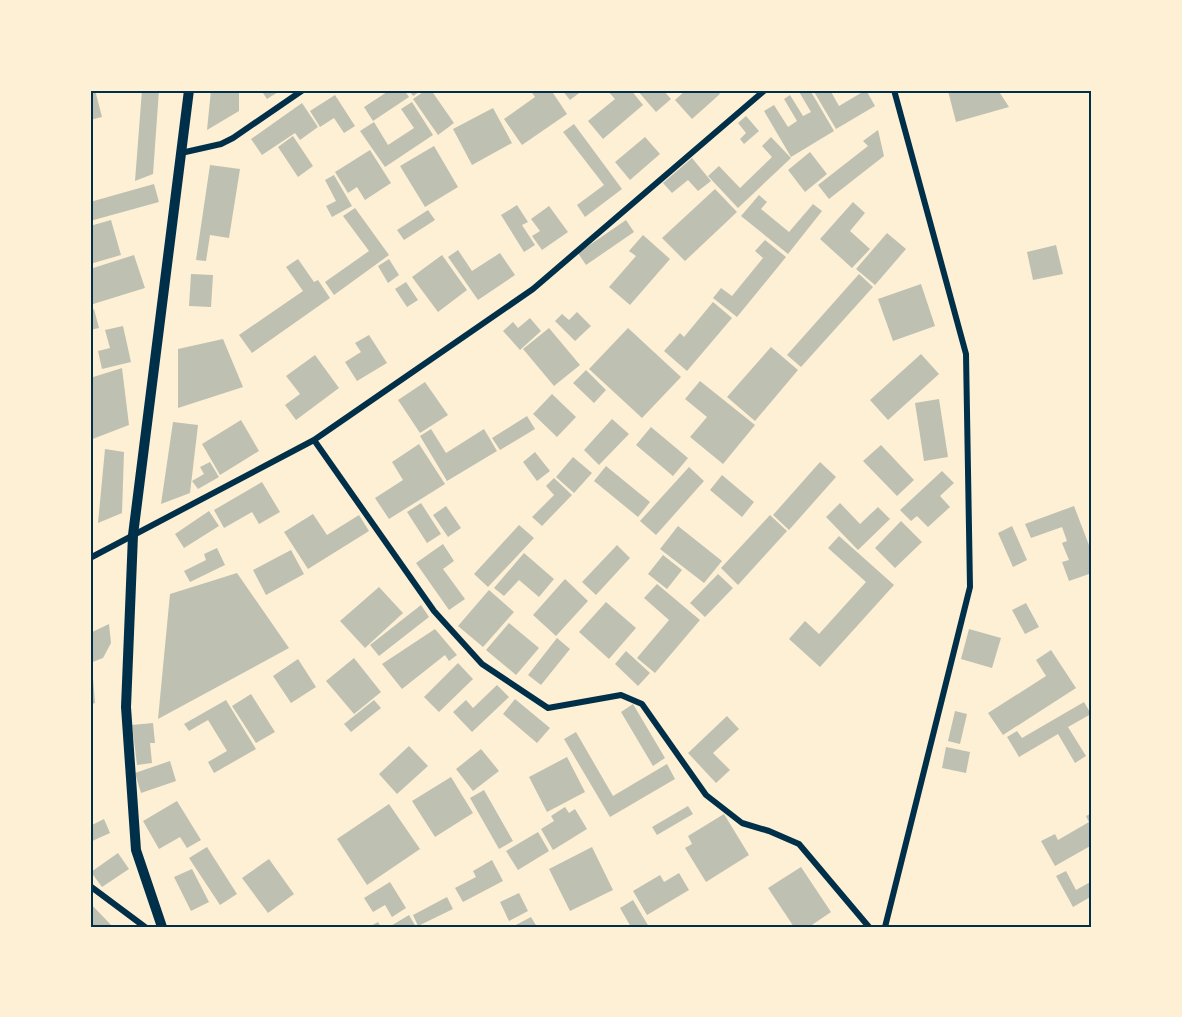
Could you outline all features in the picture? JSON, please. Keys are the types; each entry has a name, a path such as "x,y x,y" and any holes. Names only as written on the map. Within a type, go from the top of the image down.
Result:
{"street":[{"path":"162,927 136,850 126,707 133,535 189,90"},
{"path":"181,153 221,144 233,138 303,90"},
{"path":"90,558 314,440 533,288 765,90"},
{"path":"885,927 969,587 966,354 894,90"},
{"path":"314,440 434,611 482,664 548,708 621,695 642,704 706,795 742,823 769,831 799,844 869,927"},
{"path":"90,886 145,927"}],"building":[{"path":"90,90 95,90 102,117 90,120"},
{"path":"142,90 159,90 153,174 135,181"},
{"path":"211,90 239,90 239,111 207,130"},
{"path":"261,90 281,90 267,99"},
{"path":"385,90 404,90 409,97 373,121 364,107 387,92"},
{"path":"409,90 422,90 413,96"},
{"path":"426,90 431,90 454,123 438,135 413,99"},
{"path":"530,90 551,90 567,114 522,145 504,119 535,97"},
{"path":"562,90 583,90 570,100"},
{"path":"607,90 631,90 643,105 603,139 588,121 615,99"},
{"path":"637,90 663,90 671,99 656,112"},
{"path":"686,90 716,90 720,94 692,119 675,100"},
{"path":"798,90 810,90 834,131 791,157 764,111 774,105 788,127 797,121 784,99 790,95 803,116 811,112"},
{"path":"813,90 830,90 839,106 866,90 875,106 836,129"},
{"path":"998,90 1009,107 956,122 948,91"},
{"path":"335,95 355,126 344,133 334,118 320,127 310,111"},
{"path":"412,102 433,135 385,167 360,131 374,122 388,145 414,128 401,109"},
{"path":"302,103 318,127 300,140 295,133 262,155 251,139"},
{"path":"493,108 512,143 472,165 453,129"},
{"path":"746,116 759,131 744,144 740,139 746,133 738,123"},
{"path":"574,124 622,189 585,217 577,205 604,185 563,132"},
{"path":"878,130 884,156 829,199 818,185 868,146 863,141"},
{"path":"293,136 313,166 298,177 278,147"},
{"path":"645,137 660,154 630,180 615,162"},
{"path":"771,137 791,158 738,208 708,176 719,166 740,188 772,157 762,146"},
{"path":"434,146 458,187 425,207 400,166"},
{"path":"370,150 391,183 365,200 357,187 348,193 335,172"},
{"path":"810,152 827,174 805,192 788,170"},
{"path":"692,158 711,181 698,191 688,180 672,193 663,183"},
{"path":"210,165 240,169 229,238 210,235 206,261 196,260"},
{"path":"334,175 352,206 332,217 326,206 336,201 325,180"},
{"path":"154,184 159,202 90,221 90,202"},
{"path":"715,189 737,212 685,261 662,238"},
{"path":"759,195 767,202 761,209 789,232 813,204 822,211 788,254 741,216"},
{"path":"853,202 865,213 850,231 870,249 852,268 820,239"},
{"path":"517,205 528,222 522,225 535,245 524,252 501,215"},
{"path":"549,206 568,232 542,250 532,236 540,231 531,219"},
{"path":"355,208 389,255 334,295 325,282 369,251 343,216"},
{"path":"428,210 435,220 404,240 397,230"},
{"path":"111,220 121,255 90,264 90,226"},
{"path":"626,220 634,232 586,265 578,253"},
{"path":"887,233 906,249 875,285 856,269"},
{"path":"643,235 670,259 630,305 609,287 636,256 629,251"},
{"path":"765,240 786,257 737,317 713,298 721,288 732,296 763,258 755,251"},
{"path":"1056,245 1063,274 1033,280 1027,252"},
{"path":"458,250 472,271 500,253 515,275 478,300 448,257"},
{"path":"134,255 145,288 90,305 90,269"},
{"path":"442,255 467,290 438,312 412,277"},
{"path":"298,259 314,282 318,280 330,298 252,353 239,335 303,291 286,267"},
{"path":"389,259 399,275 388,283 378,266"},
{"path":"191,274 213,275 211,307 189,306"},
{"path":"859,274 873,287 801,367 787,355"},
{"path":"406,282 418,300 407,307 395,289"},
{"path":"921,284 935,326 893,341 878,299"},
{"path":"713,302 732,318 687,371 664,351 680,333 684,337"},
{"path":"94,309 99,328 90,330 90,311"},
{"path":"577,312 591,326 575,341 555,321 562,314 569,320"},
{"path":"530,318 541,331 520,350 503,331 513,322 518,328"},
{"path":"123,326 131,362 102,369 98,351 110,348 105,330"},
{"path":"549,328 580,365 554,386 523,349"},
{"path":"628,328 681,377 642,418 589,369"},
{"path":"369,335 387,363 357,381 345,362 361,352 355,343"},
{"path":"223,339 243,387 178,408 178,349"},
{"path":"771,347 798,370 755,421 727,397"},
{"path":"921,354 939,374 888,420 870,400"},
{"path":"315,355 339,388 296,420 285,405 300,394 286,376"},
{"path":"122,368 129,425 90,440 90,378"},
{"path":"586,370 606,390 594,403 573,383"},
{"path":"700,381 755,425 723,464 690,437 707,417 685,399"},
{"path":"425,382 448,415 420,433 398,400"},
{"path":"552,394 576,417 557,437 533,414"},
{"path":"939,399 948,457 924,461 915,403"},
{"path":"527,416 535,429 500,450 492,438"},
{"path":"612,419 629,434 599,465 584,450"},
{"path":"241,420 259,451 220,475 202,444"},
{"path":"173,422 198,425 190,493 161,504"},
{"path":"651,427 688,458 673,476 636,445"},
{"path":"431,429 446,453 484,429 497,451 447,481 420,436"},
{"path":"419,444 445,484 389,519 375,498 403,480 392,462"},
{"path":"881,445 914,480 897,496 863,461"},
{"path":"105,449 124,452 122,513 98,523"},
{"path":"535,452 550,471 537,481 523,462"},
{"path":"573,457 592,473 574,493 556,477"},
{"path":"210,462 219,477 198,489 192,481 204,474 200,467"},
{"path":"820,462 836,477 789,530 773,515"},
{"path":"606,466 650,502 638,517 594,481"},
{"path":"689,467 704,481 656,535 640,521"},
{"path":"942,471 954,483 940,496 950,507 928,527 917,516 911,521 900,510"},
{"path":"722,475 754,502 742,517 710,490"},
{"path":"554,478 572,495 542,526 532,517 554,495 546,486"},
{"path":"262,482 280,512 259,524 252,512 224,528 214,510"},
{"path":"421,503 441,534 427,543 407,512"},
{"path":"840,503 860,524 878,507 890,519 858,550 826,517"},
{"path":"446,506 461,528 448,537 433,515"},
{"path":"1074,506 1092,553 1092,573 1069,581 1062,562 1069,560 1062,543 1067,541 1062,527 1031,538 1025,524"},
{"path":"209,511 219,526 184,548 175,534"},
{"path":"313,514 327,535 359,515 369,531 308,569 284,532"},
{"path":"770,515 787,531 738,585 721,568"},
{"path":"901,521 922,542 895,568 875,548"},
{"path":"519,525 534,538 488,587 474,574"},
{"path":"678,526 722,561 704,583 660,549"},
{"path":"1012,526 1027,560 1013,567 998,533"},
{"path":"839,536 894,585 820,667 789,639 805,621 819,634 866,582 828,548"},
{"path":"443,544 454,561 443,569 465,599 449,610 416,563"},
{"path":"617,545 630,558 596,595 582,582"},
{"path":"217,548 225,565 190,582 184,571 206,560 204,554"},
{"path":"291,550 304,574 266,595 253,570"},
{"path":"524,553 554,579 539,597 519,580 504,596 494,588"},
{"path":"663,555 682,570 667,589 648,574"},
{"path":"237,573 289,648 158,719 170,594"},
{"path":"718,574 733,588 705,617 690,603"},
{"path":"565,579 588,601 556,636 533,615"},
{"path":"657,584 700,620 655,673 637,658 669,620 644,598"},
{"path":"379,587 403,613 365,648 340,621"},
{"path":"489,590 514,612 483,647 458,626"},
{"path":"606,602 636,628 609,659 579,632"},
{"path":"1026,603 1039,627 1025,634 1012,610"},
{"path":"421,605 429,617 379,656 370,645"},
{"path":"509,623 539,648 516,675 486,650"},
{"path":"109,624 111,643 103,658 90,663 90,633"},
{"path":"435,629 457,655 449,661 445,655 402,689 382,664"},
{"path":"969,629 1001,638 992,668 961,659"},
{"path":"557,638 570,649 541,685 528,675"},
{"path":"1051,650 1076,688 1003,735 988,713 1046,676 1036,660"},
{"path":"626,651 650,673 638,686 615,664"},
{"path":"354,658 381,692 354,714 326,681"},
{"path":"298,659 316,687 291,703 273,676"},
{"path":"458,663 473,679 439,712 424,697"},
{"path":"93,678 95,703 90,705 90,679"},
{"path":"497,685 509,697 472,732 453,712 466,700 473,708"},
{"path":"251,694 275,732 256,743 232,706"},
{"path":"515,699 550,728 537,743 503,714"},
{"path":"226,700 256,749 214,773 208,762 227,751 208,720 189,731 184,724"},
{"path":"374,700 381,708 351,732 344,724"},
{"path":"1084,702 1091,714 1068,727 1086,756 1075,763 1058,734 1019,757 1007,737 1017,731 1022,738"},
{"path":"633,704 665,758 653,766 621,712"},
{"path":"955,711 967,714 960,744 948,741"},
{"path":"727,716 739,729 713,753 730,770 716,783 688,753"},
{"path":"153,723 155,743 150,743 152,763 137,765 132,725"},
{"path":"576,732 613,796 667,764 675,779 610,817 564,739"},
{"path":"409,746 428,766 397,794 379,774"},
{"path":"946,747 970,752 966,773 942,768"},
{"path":"481,749 499,771 473,791 456,769"},
{"path":"567,757 585,792 547,812 529,777"},
{"path":"170,761 176,781 141,793 135,773"},
{"path":"451,777 473,813 435,837 412,801"},
{"path":"484,790 513,841 499,849 470,798"},
{"path":"177,801 201,840 187,848 180,837 159,849 143,821"},
{"path":"389,804 420,849 367,885 337,839"},
{"path":"688,806 693,814 657,835 652,827"},
{"path":"565,807 569,813 575,809 587,829 553,850 541,829 554,821 551,816"},
{"path":"1092,813 1092,845 1055,866 1041,841 1055,834 1058,840 1089,822 1086,816"},
{"path":"724,814 749,855 706,882 685,848 692,844 688,836"},
{"path":"104,819 110,833 90,842 90,826"},
{"path":"538,832 549,851 518,870 506,851"},
{"path":"207,847 237,894 220,905 189,858"},
{"path":"592,847 613,890 570,911 549,869"},
{"path":"118,853 129,869 102,887 91,872"},
{"path":"269,859 294,894 268,913 242,878"},
{"path":"492,860 503,881 463,902 455,888 476,877 473,871"},
{"path":"801,867 831,912 809,927 794,927 768,888"},
{"path":"192,869 209,902 191,911 174,877"},
{"path":"1066,871 1076,890 1092,881 1092,896 1073,907 1056,876"},
{"path":"679,873 689,890 647,915 633,891 660,875 664,882"},
{"path":"390,882 406,908 392,917 385,905 373,912 364,898"},
{"path":"519,893 528,911 509,921 500,902"},
{"path":"447,897 453,909 418,926 413,915"},
{"path":"633,900 649,927 631,927 620,908"},
{"path":"90,903 113,927 90,927"},
{"path":"409,915 416,927 389,927"},
{"path":"531,917 537,927 512,927"},
{"path":"378,922 381,927 369,927"}]}
